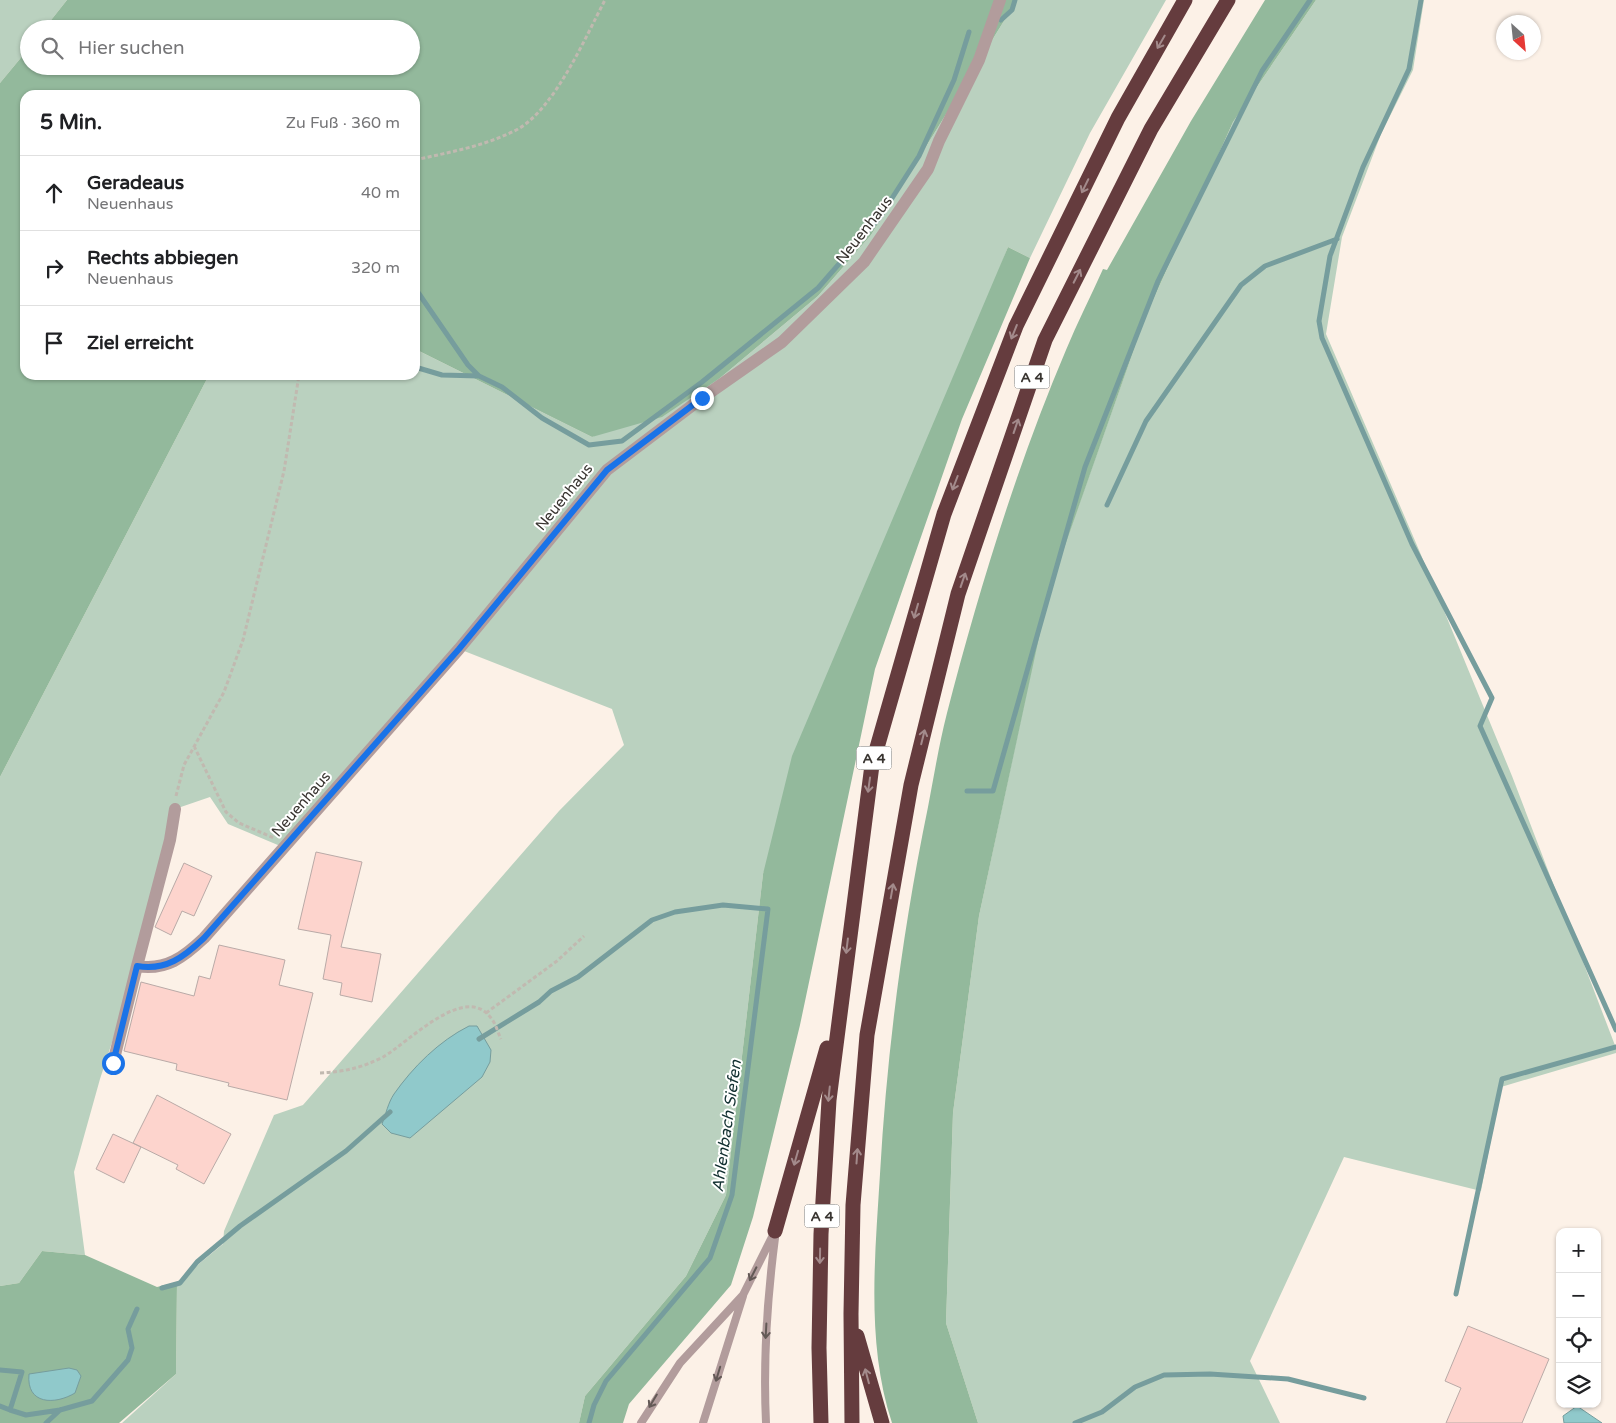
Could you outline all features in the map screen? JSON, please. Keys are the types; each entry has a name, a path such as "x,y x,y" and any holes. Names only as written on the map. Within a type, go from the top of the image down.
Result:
{"highway":[{"name":"A 4","path":"821,1423 819,1348 821,1234 829,1100 839,1010 872,765 944,514 1016,326 1118,118 1185,0"},
{"name":"A 4","path":"852,1423 853,1205 867,1035 911,785 958,594 1045,340 1151,129 1228,0"},
{"path":"775,1231 839,1010"},
{"path":"851,1314 882,1423"}],"street":[{"name":"Neuenhaus","path":"137,966 148,968 164,966 187,954 289,843 459,649 607,470 702,398 782,342 864,262 928,169 939,141 979,60 1000,0"},
{"path":"113,1063 170,840 175,809"}],"lane":[{"path":"703,1423 743,1294 775,1231"},
{"path":"766,1423 764,1369 767,1298 775,1231"},
{"path":"641,1423 680,1363 743,1294"}],"path":[{"path":"420,159 482,144 519,128 543,109 562,80 605,0"},
{"path":"175,809 184,765 224,692 243,640 284,471 298,380"},
{"path":"194,745 226,812 238,823 289,843"},
{"path":"486,1012 557,961 584,936"},
{"path":"320,1073 346,1072 382,1057 441,1015 456,1008 476,1007 486,1012 492,1018 501,1039"}],"green space":[{"path":"0,0 67,0 51,20 20,20 20,59 0,83"},
{"path":"67,0 1017,0 871,235 818,296 720,378 662,417 592,437 420,351 420,90 20,90 20,380 206,380 0,777 0,83 20,59 20,75 420,75 420,20 51,20"},
{"path":"1017,0 1166,0 1090,133 1030,258 1008,247 763,874 726,1195 686,1276 585,1396 579,1423 122,1423 176,1374 177,1282 223,1244 224,1231 274,1115 303,1105 559,811 624,745 612,709 459,649 285,848 228,824 210,797 175,809 137,966 100,1079 74,1172 85,1255 42,1251 19,1283 0,1286 0,777 206,380 420,380 420,351 592,437 720,378 818,296 871,235"},
{"path":"1265,0 1316,0 1233,122 1145,318 1049,591 979,916 953,1113 946,1323 978,1423 892,1423 878,1362 874,1300 883,1128 897,989 911,898 947,713 985,576 1015,484 1048,394 1075,330 1103,269 1107,270 1191,121"},
{"path":"1316,0 1424,0 1413,70 1381,134 1342,237 1326,334 1419,550 1512,776 1616,1048 1616,1053 1501,1087 1481,1191 1344,1157 1250,1361 1280,1423 978,1423 946,1323 953,1113 979,916 1048,592 1145,318 1233,122"},
{"path":"1008,247 1030,258 962,419 875,669 800,1025 753,1217 731,1285 629,1404 623,1423 579,1423 585,1396 686,1276 726,1195 763,874 792,756"},
{"path":"42,1251 85,1255 157,1287 177,1282 176,1374 119,1423 0,1423 0,1286 19,1283"}],"water":[{"path":"469,1026 477,1026 491,1050 490,1062 482,1077 410,1138 391,1133 382,1124 394,1094 427,1056 447,1039"},
{"path":"69,1368 77,1370 81,1376 75,1393 59,1399 43,1400 32,1392 29,1384 29,1374"},
{"path":"1574,1408 1580,1408 1602,1423 1564,1423 1563,1416"}],"building":[{"path":"316,852 362,862 341,947 381,954 372,1002 340,995 342,983 323,979 331,935 298,929"},
{"path":"184,863 212,876 194,916 182,911 171,935 155,927"},
{"path":"219,945 285,960 279,985 313,993 287,1100 228,1086 229,1083 176,1070 177,1064 124,1051 141,982 194,996 199,976 210,979"},
{"path":"157,1095 231,1134 204,1184 176,1169 178,1165 133,1143"},
{"path":"113,1134 141,1147 124,1183 96,1169"},
{"path":"1468,1326 1549,1359 1522,1423 1446,1423 1461,1388 1445,1381"}],"waterway":[{"path":"1001,20 1012,10 1015,0"},
{"path":"967,791 993,791 1085,467 1158,281 1262,71 1310,0"},
{"path":"1421,0 1409,69 1363,167 1330,256 1319,321 1322,338 1412,544 1492,698 1480,726 1616,1030"},
{"path":"420,295 468,365 479,376 502,387 542,418 589,445 622,441 702,382 818,288 880,217 919,156 954,80 969,32"},
{"path":"1107,505 1146,421 1241,285 1265,266 1337,239"},
{"path":"420,368 442,375 479,376"},
{"name":"Ahlenbach Siefen","path":"479,1039 539,1002 551,991 578,977 652,920 675,912 723,905 768,909 732,1195 710,1258 606,1381 594,1405 589,1423"},
{"path":"1456,1294 1502,1079 1616,1047"},
{"path":"162,1288 180,1283 197,1262 240,1226 346,1151 390,1112"},
{"path":"0,1370 22,1372 10,1410 26,1415 60,1410 92,1401 128,1360 132,1348 128,1329 137,1309"},
{"path":"1075,1423 1102,1412 1135,1387 1164,1375 1210,1374 1288,1379 1364,1398"},
{"path":"0,1406 10,1410"},
{"path":"46,1423 60,1410"}],"route":[{"path":"113,1063 137,966 148,968 164,966 176,961 187,954 204,938 459,649 607,470 702,398"}]}
